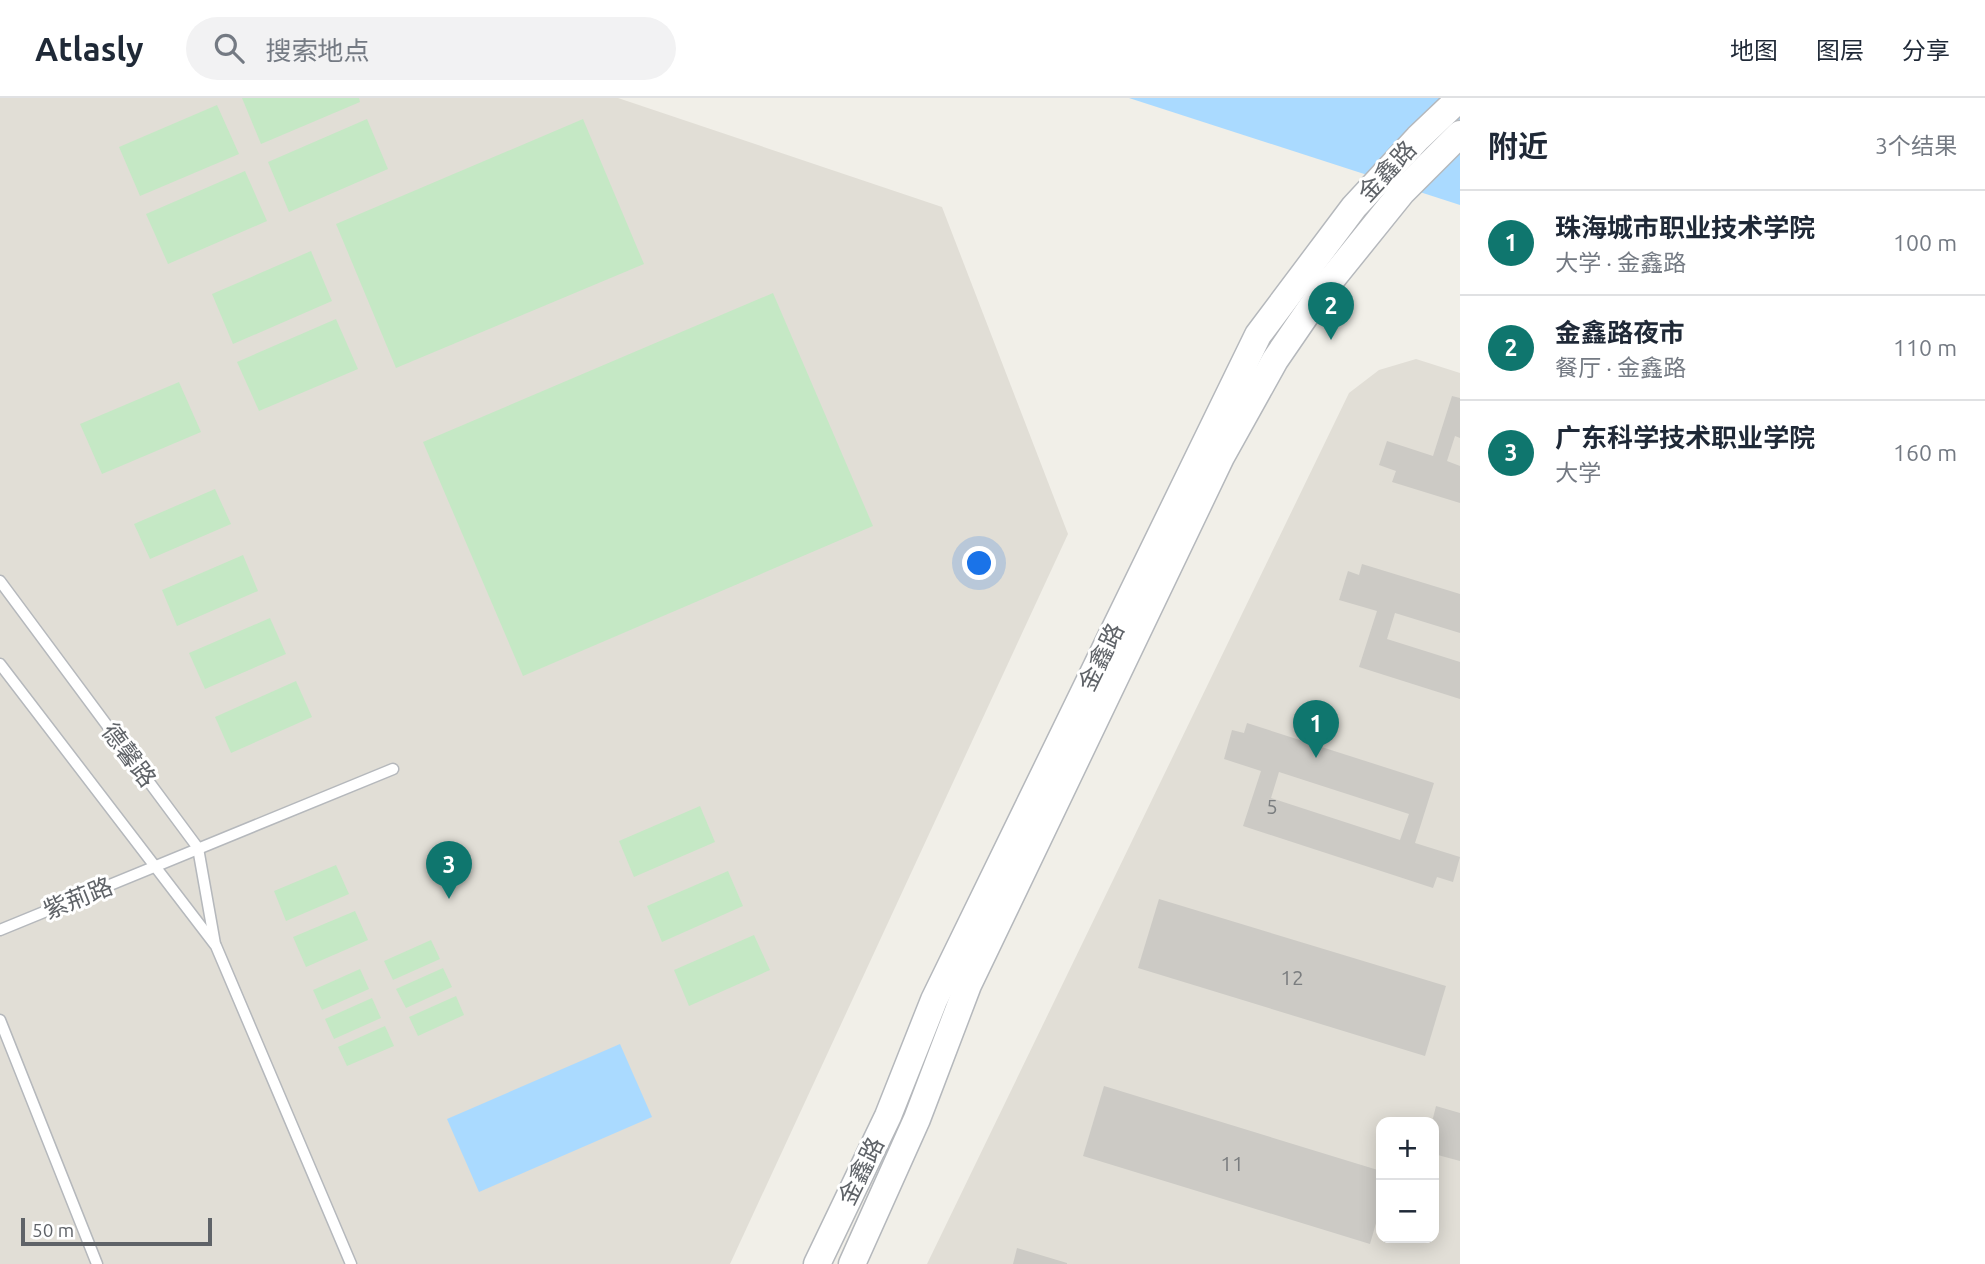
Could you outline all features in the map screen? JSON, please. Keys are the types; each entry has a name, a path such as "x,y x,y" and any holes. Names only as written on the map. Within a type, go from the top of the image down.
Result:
{"street":[{"name":"金鑫路","path":"817,1264 888,1116 940,987 1258,335 1354,207 1418,138 1460,98"},
{"name":"金鑫路","path":"852,1264 917,1119 968,985 1221,457 1275,360 1323,290 1402,192 1460,134"}],"lane":[{"name":"德馨路","path":"0,581 198,848 216,946 351,1264"},
{"name":"德馨路","path":"0,664 216,946"},
{"name":"紫荊路","path":"0,930 393,769"},
{"path":"0,1020 97,1264"}],"shaded area":[{"path":"0,98 618,98 942,207 1068,534 730,1264 0,1264"},
{"path":"1416,359 1460,373 1460,1264 927,1264 1349,393 1379,370"}],"green space":[{"path":"242,98 359,98 360,102 261,144"},
{"path":"217,105 239,154 140,196 119,147"},
{"path":"367,119 388,169 289,212 268,162"},
{"path":"583,119 644,264 396,368 336,224"},
{"path":"245,171 267,221 168,264 146,214"},
{"path":"311,251 332,301 233,344 212,294"},
{"path":"773,293 873,526 523,676 423,442"},
{"path":"336,319 358,369 259,411 237,362"},
{"path":"179,382 201,432 102,474 80,424"},
{"path":"215,489 231,524 150,559 134,524"},
{"path":"243,555 258,591 177,626 162,590"},
{"path":"270,618 286,654 205,689 189,653"},
{"path":"296,681 312,717 231,753 215,717"},
{"path":"700,806 715,842 634,877 619,841"},
{"path":"336,865 349,894 286,921 274,891"},
{"path":"728,871 743,906 662,942 647,906"},
{"path":"355,911 368,940 306,967 293,937"},
{"path":"754,935 770,970 689,1006 674,970"},
{"path":"431,940 440,959 393,980 384,961"},
{"path":"443,968 452,987 406,1008 396,989"},
{"path":"360,969 369,989 322,1010 313,990"},
{"path":"456,996 464,1015 418,1036 409,1017"},
{"path":"372,998 381,1018 334,1039 325,1019"},
{"path":"385,1026 394,1046 347,1066 338,1047"}],"water":[{"path":"1129,98 1460,98 1460,205"},
{"path":"620,1044 652,1117 479,1192 447,1119"}],"building":[{"path":"1452,396 1460,398 1460,438 1455,436 1447,461 1460,466 1460,503 1392,482 1396,471 1379,465 1387,441 1433,456"},
{"path":"1362,564 1460,594 1460,633 1395,613 1387,639 1460,662 1460,699 1359,667 1377,611 1339,600 1348,571 1359,575"},
{"path":"1247,723 1434,783 1415,843 1460,857 1453,882 1437,877 1433,888 1243,826 1261,771 1224,759 1232,730 1244,733","holes":["1279,772 1409,814 1400,840 1271,798"]},
{"path":"1159,899 1446,986 1425,1056 1138,968"},
{"path":"1104,1086 1376,1169 1376,1223 1370,1244 1083,1156"},
{"path":"1436,1106 1460,1113 1460,1161 1439,1155 1439,1117 1433,1117"},
{"path":"1017,1248 1067,1263 1067,1264 1013,1264"}],"place":[{"name":"金鑫路夜市","path":"1331,340"},
{"name":"珠海城市职业技术学院","path":"1316,758"},
{"name":"广东科学技术职业学院","path":"449,899"}]}
